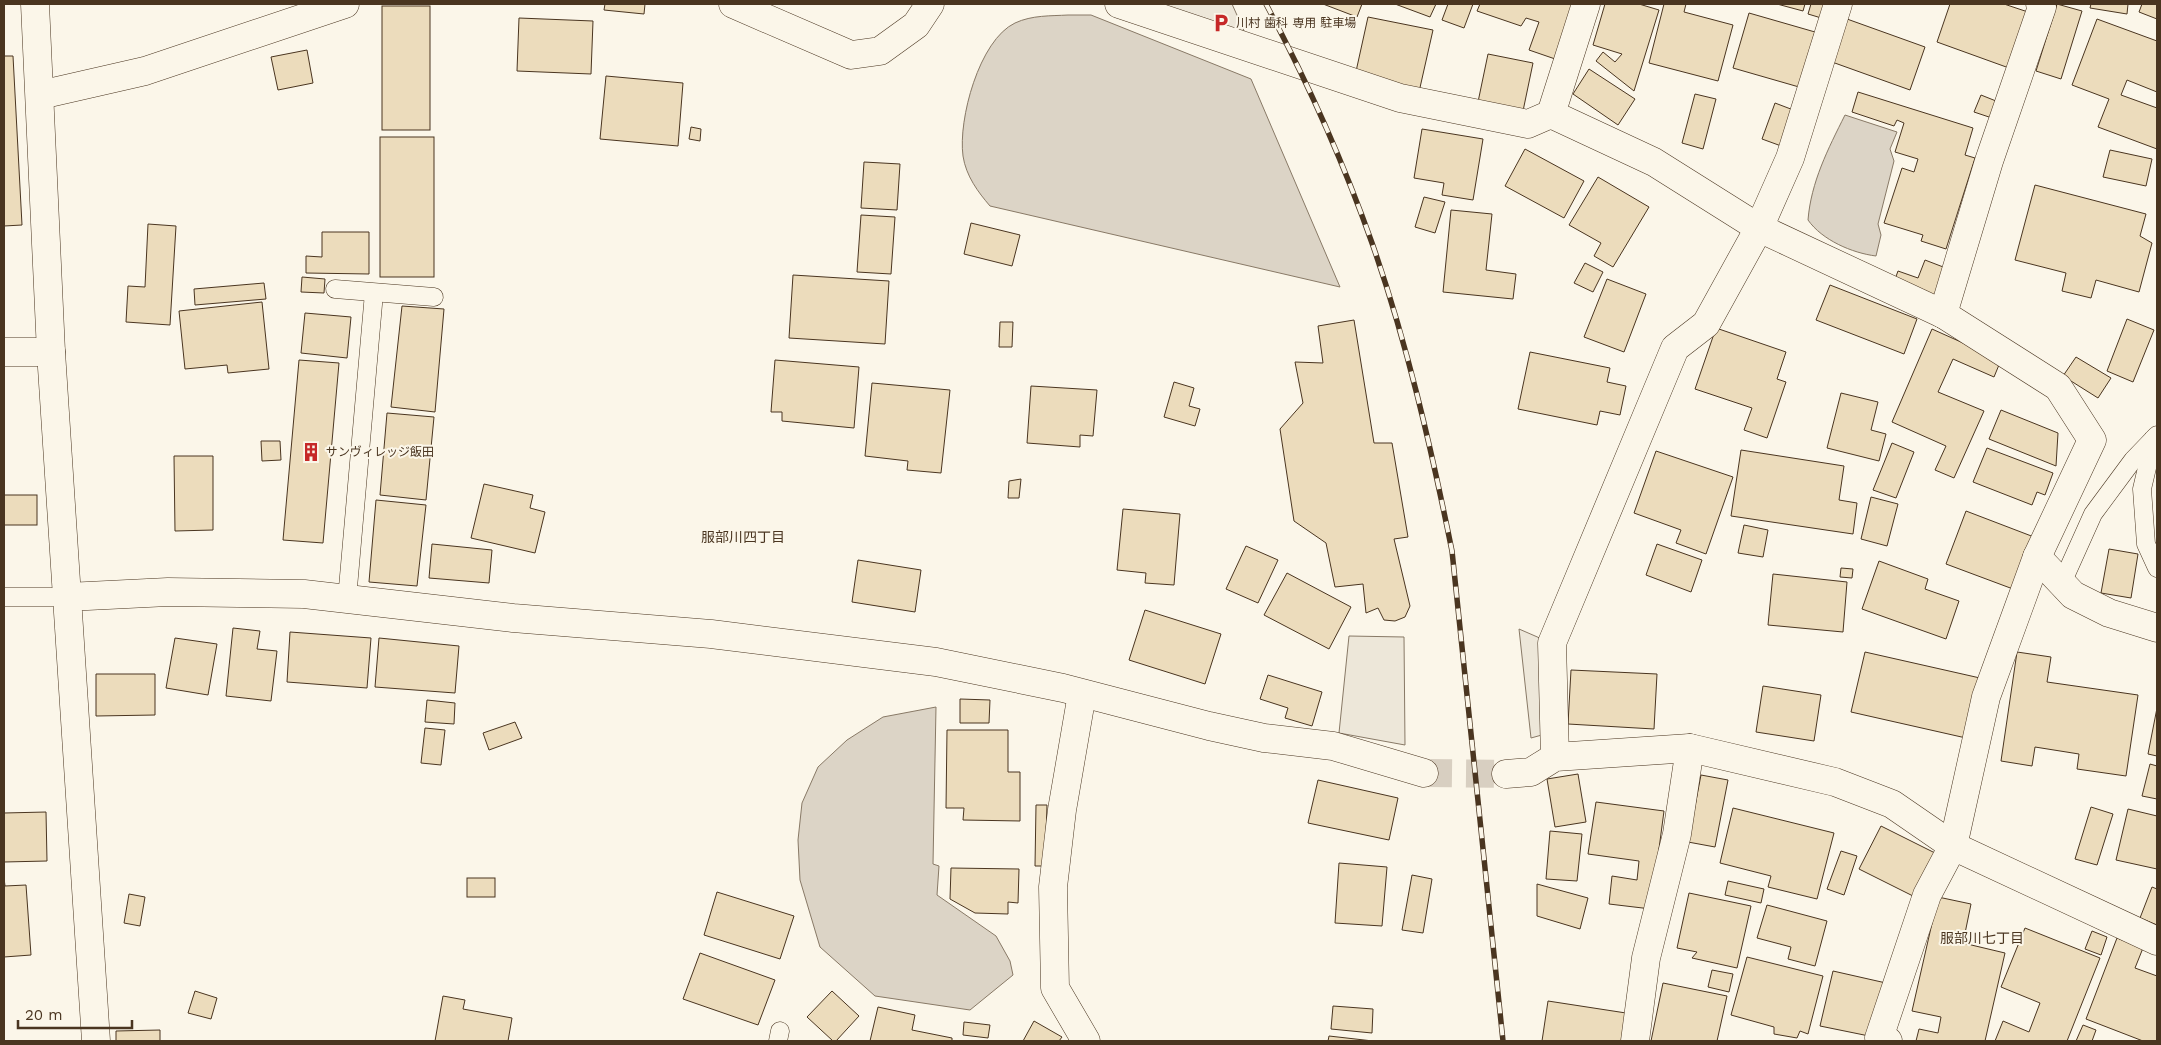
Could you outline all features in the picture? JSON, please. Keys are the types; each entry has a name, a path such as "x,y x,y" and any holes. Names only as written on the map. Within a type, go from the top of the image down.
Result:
{"street":[{"path":"35,4 51,352 96,1041"},
{"path":"40,95 145,71 345,4"},
{"path":"733,4 851,55 880,51 916,25 930,4"},
{"path":"1119,4 1400,98 1528,124 1551,114 1654,162 1759,228 1943,314 2058,387 2092,440 2037,557 1986,697 1953,846 1927,895 1880,1038 1888,1041"},
{"path":"1551,114 1586,4"},
{"path":"1555,757 1552,643 1675,348 1706,324 1759,228 1790,158 1838,4"},
{"path":"1943,314 1989,161 2042,7 2040,4"},
{"path":"4,352 51,352"},
{"path":"2037,557 2073,595 2109,613 2157,628"},
{"path":"67,598 168,592 304,594 513,618 711,634 936,662 1082,694 1264,738 1333,746 1424,773"},
{"path":"1082,694 1062,810 1053,888 1055,988 1086,1041"},
{"path":"1635,1041 1646,958 1678,834 1690,748"},
{"path":"1506,774 1532,772 1555,757 1690,748 1835,782 1892,804 1953,846 2157,941"}],"lane":[{"path":"335,289 434,297"},
{"path":"347,599 374,293"},
{"path":"2156,436 2142,489 2146,544 2157,568"},
{"path":"2062,583 2093,514 2133,460 2156,436"},
{"path":"4,597 67,598"}],"shaded area":[{"name":"川村 歯科 専用 駐車場","path":"1154,4 1232,4 1249,42"},
{"path":"1091,15 1251,79 1340,287 990,206 970,177 963,156 962,141 968,103 981,63 1002,32 1015,23 1035,17"},
{"path":"1845,115 1897,132 1890,149 1894,161 1878,224 1881,235 1876,256 1857,252 1838,244 1821,234 1808,220 1817,179"},
{"path":"1519,629 1542,639 1549,733 1531,738"},
{"path":"1349,636 1404,637 1405,745 1339,733"},
{"path":"936,707 933,864 939,866 937,895 996,936 1010,961 1013,975 970,1010 875,996 820,947 800,880 798,840 802,803 818,767 847,740 883,717"}],"building":[{"path":"605,4 645,4 644,14 604,10"},
{"path":"1323,4 1362,4 1357,17"},
{"path":"1395,4 1436,4 1430,17"},
{"path":"1448,4 1473,4 1464,28 1442,20"},
{"path":"1480,4 1580,4 1561,61 1529,50 1539,22 1526,18 1521,26 1477,11"},
{"path":"1605,4 1639,4 1659,10 1634,91 1596,61 1603,52 1615,62 1622,54 1593,45"},
{"path":"1664,4 1686,4 1684,12 1733,25 1718,81 1649,63"},
{"path":"1777,4 1805,4 1803,11"},
{"path":"1811,4 1832,4 1828,20 1808,14"},
{"path":"1950,4 2004,4 2028,12 2009,68 1937,42"},
{"path":"2057,4 2082,11 2061,79 2036,71"},
{"path":"2091,4 2128,4 2127,14 2090,8"},
{"path":"2142,4 2157,4 2157,19 2139,12"},
{"path":"382,6 430,6 430,130 382,130"},
{"path":"1749,13 1815,32 1799,87 1733,68"},
{"path":"1368,17 1433,30 1419,92 1355,76"},
{"path":"519,18 593,21 591,74 517,71"},
{"path":"1847,19 1925,47 1910,90 1832,62"},
{"path":"2097,19 2157,41 2157,92 2127,80 2121,95 2157,108 2157,149 2098,127 2109,99 2072,85"},
{"path":"307,50 313,83 278,90 271,57"},
{"path":"1488,54 1533,63 1523,111 1478,102"},
{"path":"4,56 13,56 22,225 4,226"},
{"path":"1589,69 1635,99 1618,125 1573,94"},
{"path":"606,76 683,83 678,146 600,139"},
{"path":"1858,92 1973,128 1965,155 1975,158 1946,249 1921,241 1923,235 1884,223 1902,168 1914,172 1918,159 1895,152 1904,123 1897,120 1894,126 1852,112"},
{"path":"1695,94 1716,99 1703,149 1682,143"},
{"path":"1981,95 2001,103 1995,119 1974,112"},
{"path":"1775,103 1796,111 1784,147 1762,139"},
{"path":"691,127 701,129 700,141 689,139"},
{"path":"1422,129 1483,139 1473,200 1442,195 1444,183 1414,178"},
{"path":"380,137 434,137 434,277 380,277"},
{"path":"1525,149 1584,181 1564,218 1505,186"},
{"path":"2110,150 2152,159 2146,186 2103,177"},
{"path":"864,162 900,164 897,210 861,208"},
{"path":"1598,177 1649,207 1613,267 1594,256 1601,243 1569,225"},
{"path":"2035,185 2146,214 2140,236 2152,243 2139,292 2096,280 2091,298 2062,291 2066,273 2015,260"},
{"path":"1424,197 1445,202 1435,233 1415,227"},
{"path":"1451,210 1492,214 1486,270 1516,274 1513,299 1443,292"},
{"path":"861,215 895,217 891,274 857,272"},
{"path":"971,223 1020,235 1012,266 964,254"},
{"path":"148,224 176,226 170,325 126,322 128,286 145,287"},
{"path":"322,232 369,232 369,274 306,273 306,256 322,257"},
{"path":"1925,260 1951,270 1940,303 1894,282 1898,271 1918,278"},
{"path":"1585,263 1603,272 1593,292 1574,283"},
{"path":"793,275 889,281 885,344 789,338"},
{"path":"302,277 325,279 324,293 301,292"},
{"path":"1607,279 1646,294 1624,352 1584,337"},
{"path":"264,283 266,299 195,305 194,289"},
{"path":"1830,285 1917,319 1904,354 1816,320"},
{"path":"262,302 269,369 228,373 227,365 185,369 179,311"},
{"path":"402,306 444,309 435,412 391,407"},
{"path":"305,313 351,317 347,358 301,353"},
{"path":"2127,319 2154,330 2133,382 2107,371"},
{"path":"1354,320 1374,443 1392,443 1408,537 1394,539 1410,606 1405,617 1395,621 1384,620 1378,608 1366,613 1363,584 1335,587 1326,543 1294,521 1280,429 1303,403 1295,362 1323,363 1318,326"},
{"path":"1000,322 1013,322 1012,347 999,347"},
{"path":"1716,328 1786,352 1777,379 1786,382 1767,438 1744,430 1752,408 1695,389"},
{"path":"1932,329 2001,360 1994,377 1953,359 1938,392 1984,411 1954,478 1935,470 1946,446 1892,422"},
{"path":"1530,352 1610,368 1607,382 1626,386 1620,415 1600,411 1597,425 1518,409"},
{"path":"2076,357 2111,378 2098,398 2063,376"},
{"name":"サンヴィレッジ飯田","path":"299,360 339,363 323,543 283,540"},
{"path":"775,360 859,367 854,428 782,421 782,412 771,412"},
{"path":"1174,382 1194,388 1189,406 1200,409 1195,426 1164,417"},
{"path":"872,383 950,390 941,473 907,470 908,461 865,456"},
{"path":"1031,386 1097,390 1093,436 1080,435 1080,447 1027,443"},
{"path":"1841,393 1878,402 1871,430 1886,434 1879,461 1827,448"},
{"path":"2001,410 2058,433 2056,466 1989,439"},
{"path":"387,413 434,417 426,500 380,495"},
{"path":"261,441 280,441 281,460 262,461"},
{"path":"1892,443 1914,452 1896,498 1873,490"},
{"path":"1987,448 2053,473 2045,495 2037,492 2032,505 1973,482"},
{"path":"1741,450 1844,466 1839,500 1857,503 1853,534 1731,516"},
{"path":"1656,451 1733,477 1706,554 1676,543 1681,530 1634,513"},
{"path":"174,456 213,456 213,530 175,531"},
{"path":"1021,479 1019,498 1008,498 1009,481"},
{"path":"484,484 533,495 530,508 545,512 535,553 471,538"},
{"path":"4,495 37,495 37,525 4,525"},
{"path":"1871,497 1898,504 1887,546 1861,539"},
{"path":"376,500 426,505 417,586 369,582"},
{"path":"1123,509 1180,514 1174,585 1145,583 1146,573 1117,570"},
{"path":"1966,511 2034,537 2013,589 1946,564"},
{"path":"1744,525 1768,530 1763,557 1738,553"},
{"path":"432,544 492,550 489,583 429,578"},
{"path":"1657,544 1702,560 1691,592 1646,575"},
{"path":"1246,546 1278,560 1258,603 1226,589"},
{"path":"2109,549 2138,554 2131,598 2101,593"},
{"path":"858,560 921,570 915,612 852,602"},
{"path":"1879,561 1928,579 1925,589 1959,601 1946,639 1862,609"},
{"path":"1841,568 1853,569 1852,578 1840,577"},
{"path":"1287,573 1351,607 1329,649 1264,615"},
{"path":"1773,574 1847,582 1843,632 1768,625"},
{"path":"1145,610 1221,634 1205,684 1129,660"},
{"path":"233,628 260,631 257,649 277,651 271,701 226,696"},
{"path":"290,632 371,638 367,688 287,682"},
{"path":"175,638 217,644 208,695 166,688"},
{"path":"379,638 459,646 455,693 375,687"},
{"path":"1865,652 1980,678 1966,738 1851,712"},
{"path":"2017,652 2051,657 2047,682 2138,695 2126,776 2077,769 2079,754 2035,747 2032,766 2001,761"},
{"path":"1571,670 1657,674 1654,729 1568,724"},
{"path":"96,674 155,674 155,715 96,716"},
{"path":"1268,675 1322,692 1312,726 1285,718 1288,708 1260,699"},
{"path":"1763,686 1821,695 1814,741 1756,732"},
{"path":"960,699 990,700 989,723 960,723"},
{"path":"427,700 455,703 454,724 425,722"},
{"path":"2157,708 2157,756 2148,754"},
{"path":"515,722 522,738 489,750 483,733"},
{"path":"425,728 445,730 441,765 421,763"},
{"path":"947,730 1008,730 1008,772 1020,772 1020,821 963,820 964,808 946,808"},
{"path":"2150,764 2157,766 2157,799 2142,796"},
{"path":"1578,774 1586,822 1555,827 1547,779"},
{"path":"1701,775 1728,780 1715,847 1688,842"},
{"path":"1318,780 1398,798 1389,840 1308,823"},
{"path":"1596,802 1664,811 1651,909 1609,904 1612,876 1637,880 1639,861 1588,854"},
{"path":"1036,805 1047,805 1045,866 1035,866"},
{"path":"2091,807 2113,814 2097,865 2075,859"},
{"path":"1733,808 1834,833 1817,899 1768,887 1771,876 1720,863"},
{"path":"2128,809 2157,816 2157,869 2116,860"},
{"path":"46,812 47,861 4,862 4,813"},
{"path":"1881,826 1937,854 1915,897 1859,869"},
{"path":"1550,831 1582,834 1577,881 1546,879"},
{"path":"1841,851 1857,856 1844,895 1827,889"},
{"path":"1339,863 1387,867 1382,926 1335,923"},
{"path":"951,868 1019,869 1018,903 1008,902 1008,914 975,913 950,899"},
{"path":"1412,875 1432,879 1423,933 1402,930"},
{"path":"4,878 5,886 26,885 31,955 4,957"},
{"path":"467,878 495,878 495,897 467,897"},
{"path":"1728,881 1764,889 1761,903 1725,895"},
{"path":"1537,884 1588,898 1580,929 1537,916"},
{"path":"2152,887 2157,889 2157,925 2140,918"},
{"path":"717,892 794,916 780,959 704,935"},
{"path":"1689,893 1751,906 1737,968 1692,958 1697,952 1677,948"},
{"path":"129,894 145,897 140,926 124,923"},
{"path":"1938,897 1971,904 1963,943 2005,953 1985,1041 1916,1041 1919,1029 1938,1033 1941,1017 1912,1011"},
{"path":"1767,905 1827,921 1815,966 1788,959 1791,947 1757,938"},
{"path":"2025,928 2100,958 2067,1041 1995,1041 2003,1021 2029,1032 2040,1003 2001,987"},
{"path":"2092,931 2107,937 2101,955 2085,949"},
{"path":"2117,938 2143,948 2135,968 2157,976 2157,1041 2143,1041 2086,1019"},
{"path":"700,953 775,980 758,1025 683,999"},
{"path":"1747,957 1823,976 1808,1034 1800,1031 1797,1038 1774,1034 1774,1027 1731,1015"},
{"path":"1712,970 1733,974 1729,992 1708,987"},
{"path":"1833,971 1886,983 1874,1037 1820,1026"},
{"path":"1663,983 1727,996 1717,1041 1651,1041"},
{"path":"195,991 217,998 211,1019 188,1013"},
{"path":"832,991 859,1016 836,1041 833,1041 807,1017"},
{"path":"443,996 465,1000 463,1009 512,1018 508,1041 435,1041"},
{"path":"1548,1001 1626,1013 1622,1041 1542,1041"},
{"path":"1333,1006 1373,1009 1372,1033 1331,1029"},
{"path":"878,1007 915,1015 912,1030 952,1038 952,1041 870,1041"},
{"path":"1034,1021 1062,1037 1059,1041 1023,1041"},
{"path":"964,1022 990,1025 988,1038 963,1035"},
{"path":"2083,1025 2096,1030 2092,1041 2076,1041"},
{"path":"160,1030 160,1041 116,1041 116,1031"},
{"path":"1329,1036 1373,1041 1328,1041"}],"tunnel":[{"path":"1424,773 1506,774"}],"railway":[{"path":"1266,4 1324,122 1361,212 1385,281 1407,357 1436,473 1452,551 1503,1041"}],"place":[{"name":"川村 歯科 専用 駐車場","path":"1221,23"},
{"name":"サンヴィレッジ飯田","path":"311,452"}],"district":[{"name":"服部川四丁目","path":"743,537"},
{"name":"服部川七丁目","path":"1982,938"}]}
